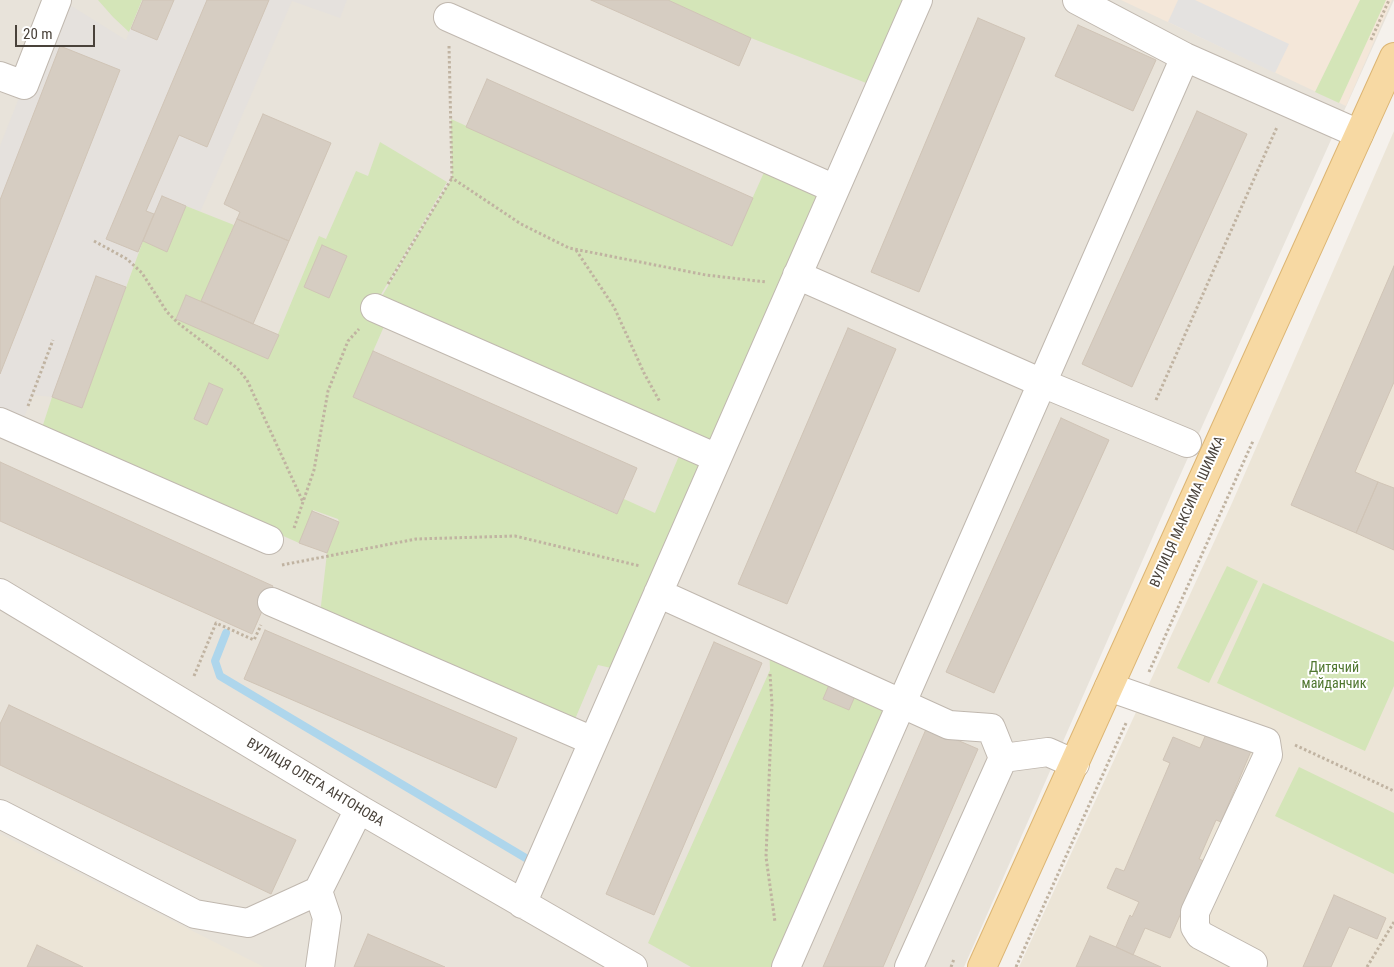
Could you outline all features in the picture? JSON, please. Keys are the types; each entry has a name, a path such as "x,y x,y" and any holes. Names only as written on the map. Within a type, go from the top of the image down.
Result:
{"main road":[{"name":"ВУЛИЦЯ МАКСИМА ШИМКА","path":"982,967 1394,57"}],"street":[{"path":"0,76 24,85 57,0"},
{"path":"522,904 918,0"},
{"path":"1077,0 1184,57 1359,134"},
{"path":"448,17 835,190"},
{"path":"786,967 1184,57"},
{"path":"797,275 1042,383 1187,443"},
{"path":"375,308 717,458"},
{"path":"9,426 282,542"},
{"path":"663,583 768,643 949,724 991,728 1003,758 909,967"},
{"name":"ВУЛИЦЯ ОЛЕГА АНТОНОВА","path":"0,593 359,809 634,967"},
{"path":"272,602 593,741"},
{"path":"1109,687 1266,742 1268,754 1195,912 1195,927 1200,936 1253,963"},
{"path":"1003,758 1048,752 1075,764"},
{"path":"0,814 195,914 248,923 318,891 359,809"},
{"path":"318,891 327,918 320,967"}],"path":[{"path":"194,676 216,622 254,640 279,588 282,542 303,502 314,470 328,391 348,341 366,322 375,308 452,178 448,17"},
{"path":"1145,425 1278,123"},
{"path":"452,178 521,224 576,250 706,275 757,281 785,282 797,275"},
{"path":"94,242 127,259 142,273 167,312 178,323 237,368 247,380 303,502"},
{"path":"576,250 614,307 644,373 664,408"},
{"path":"9,426 53,340"},
{"path":"1016,967 1257,432"},
{"path":"280,566 416,538 515,536 663,583"},
{"path":"768,643 772,704 766,857 777,930"},
{"path":"1266,742 1298,746 1394,791"},
{"path":"1367,967 1394,922"}],"shaded area":[{"path":"0,0 1394,0 1173,491 964,967 0,967"},
{"path":"62,0 126,40 142,0 347,0 340,18 292,1 200,212 187,206 167,252 142,242 82,408 52,397 33,395 19,430 0,422 0,146 24,85"},
{"path":"1121,0 1392,0 1346,106"},
{"path":"1178,0 1195,0 1289,44 1275,73 1168,22"},
{"path":"1394,131 1394,967 1019,967 1232,503"},
{"path":"0,834 264,967 0,967"}],"green space":[{"path":"98,0 142,0 129,32 113,17"},
{"path":"668,0 918,0 879,88 751,38"},
{"path":"1360,0 1386,0 1339,103 1315,92"},
{"path":"451,119 731,246 770,159 835,189 624,671 598,665 570,731 319,623 327,553 339,522 338,519 313,510 299,543 42,428 52,397 82,408 143,241 167,251 186,206 234,225 201,301 176,319 268,358 319,236 326,239 356,171 368,176 380,142 447,182 373,308 389,315 353,397 616,514 624,499 655,513 684,444 375,308 452,178"},
{"path":"1227,566 1258,581 1209,683 1177,668"},
{"name":"Дитячий майданчик","path":"1263,583 1394,642 1394,686 1365,751 1217,683"},
{"path":"769,643 902,703 786,967 691,967 648,943 770,670"},
{"path":"1299,767 1394,813 1394,874 1275,816"}],"building":[{"path":"143,0 174,0 157,40 131,29"},
{"path":"207,0 269,0 207,147 179,135 146,211 154,214 138,252 106,239"},
{"path":"591,0 668,0 751,38 739,66"},
{"path":"978,18 1025,38 919,292 871,272"},
{"path":"1078,25 1156,60 1133,111 1055,76"},
{"path":"60,46 120,70 0,374 0,200"},
{"path":"487,79 753,198 732,246 466,127"},
{"path":"1197,111 1247,134 1132,387 1082,364"},
{"path":"263,114 331,143 289,241 237,219 240,212 224,204"},
{"path":"162,196 186,206 167,252 143,241"},
{"path":"237,219 289,241 253,324 201,301"},
{"path":"322,245 347,256 329,298 304,287"},
{"path":"1394,266 1394,382 1355,472 1378,482 1356,533 1291,505"},
{"path":"96,276 126,287 82,408 52,397"},
{"path":"186,295 279,335 268,359 176,319"},
{"path":"848,328 896,349 787,604 738,584"},
{"path":"373,351 637,468 617,514 353,397"},
{"path":"209,383 223,389 207,425 194,419"},
{"path":"1061,418 1109,440 994,693 946,672"},
{"path":"0,462 273,586 252,634 0,521"},
{"path":"1378,482 1394,488 1394,550 1356,533"},
{"path":"312,511 339,522 327,553 299,543"},
{"path":"265,630 517,738 496,788 244,679"},
{"path":"714,642 762,663 654,915 606,894"},
{"path":"829,685 855,696 849,710 823,699"},
{"path":"9,705 296,840 271,894 0,765 0,724"},
{"path":"1210,725 1254,744 1221,822 1216,820 1199,859 1204,861 1170,938 1145,928 1133,955 1116,947 1130,915 1132,917 1139,902 1107,888 1116,868 1124,871 1170,763 1163,760 1173,737 1200,748"},
{"path":"927,727 978,749 883,967 823,967"},
{"path":"1334,895 1386,918 1377,939 1349,927 1331,967 1303,967"},
{"path":"368,934 445,967 354,967"},
{"path":"1090,936 1116,947 1161,967 1076,967"},
{"path":"37,945 83,967 27,967"}],"waterway":[{"path":"226,633 215,661 220,676 534,863"}]}
